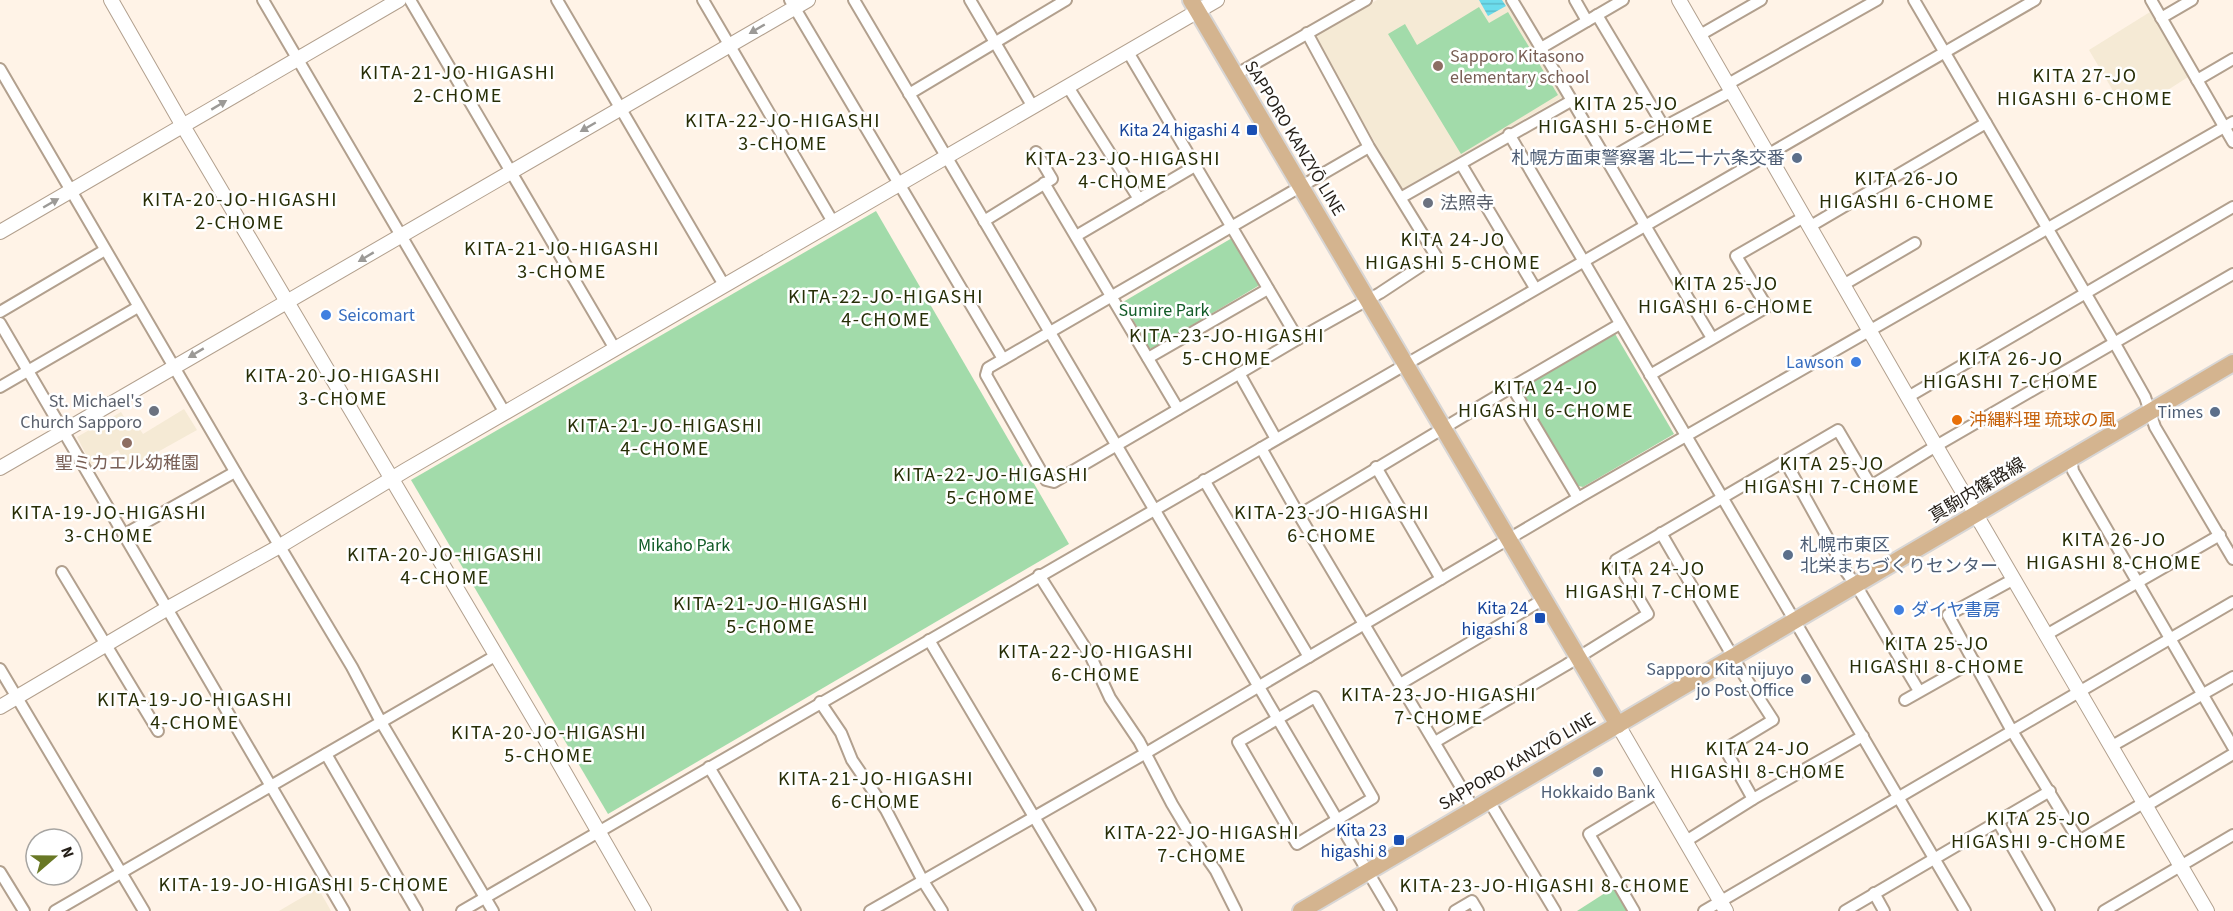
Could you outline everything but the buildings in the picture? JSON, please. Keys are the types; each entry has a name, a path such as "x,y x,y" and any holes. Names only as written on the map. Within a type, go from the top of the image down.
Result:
{"main road":[{"name":"SAPPORO KANZYŌ LINE","path":"1195,6 1618,725 1301,911"},
{"name":"真駒内篠路線","path":"1618,725 2233,363"}],"street":[{"path":"111,0 183,126 535,721 644,911"},
{"path":"263,0 505,413"},
{"path":"0,232 399,0"},
{"path":"410,0 615,349"},
{"path":"557,0 724,285"},
{"path":"703,0 833,222"},
{"path":"0,468 286,300 306,292 730,45 792,4 808,0"},
{"path":"854,0 1391,911"},
{"path":"970,0 1033,107"},
{"path":"909,94 1066,0"},
{"path":"0,707 1128,52 1195,6 1217,0"},
{"path":"1235,75 1366,0"},
{"path":"1512,0 1643,225 1712,338"},
{"path":"1575,0 1592,18 1664,127"},
{"path":"1541,48 1623,0"},
{"path":"1680,0 1869,331 2207,911"},
{"path":"1700,35 1761,0"},
{"path":"1607,160 1876,0"},
{"path":"1914,0 2114,342 2145,397 2155,427 2233,559"},
{"path":"462,911 2035,0"},
{"path":"2151,0 2197,80 2229,125 2233,142"},
{"path":"2161,18 2192,0"},
{"path":"792,4 1003,359"},
{"path":"1307,33 1369,147 1402,197 1436,256 1368,300 1053,482 1046,480 986,375 988,368 1369,147"},
{"path":"1128,52 1298,339"},
{"path":"2197,80 2233,59"},
{"path":"0,69 493,911"},
{"path":"1068,87 1139,199"},
{"path":"1402,197 1571,100"},
{"path":"1650,375 1767,307 1736,256 1806,222 1986,123"},
{"path":"870,911 1146,753 1578,498 2229,125"},
{"path":"1509,134 1965,911"},
{"path":"984,220 1052,179 1036,152"},
{"path":"1461,164 1535,288"},
{"path":"1076,236 1195,166"},
{"path":"1044,183 1178,409"},
{"path":"1908,397 2233,207"},
{"path":"1843,285 1915,243"},
{"path":"0,312 105,250"},
{"path":"1435,742 1648,614 1616,560 1661,533 1838,430 1871,486 2233,274"},
{"path":"1148,358 1268,289"},
{"path":"0,387 138,307"},
{"path":"0,323 344,911"},
{"path":"1299,514 1620,324"},
{"path":"1239,373 1276,439"},
{"path":"1512,387 1578,498"},
{"path":"1261,448 1474,809"},
{"path":"2071,458 2073,471 2233,747"},
{"path":"1785,461 1848,573 1919,691"},
{"path":"1376,467 1441,579"},
{"path":"125,534 235,472"},
{"path":"1204,480 1309,657"},
{"path":"1661,533 1773,720 1725,749 1754,799"},
{"path":"2046,635 2220,535"},
{"path":"62,572 158,731"},
{"path":"1039,575 1091,657 1110,698 1146,753 1190,834 1216,871 1236,911"},
{"path":"2014,579 1948,615 2012,731 2079,842 2233,754"},
{"path":"1400,684 1544,599"},
{"path":"1704,911 1724,906 1899,798 2233,602"},
{"path":"929,640 1090,911"},
{"path":"56,911 495,656"},
{"path":"1905,700 1974,660"},
{"path":"0,669 144,911"},
{"path":"2112,746 2233,677"},
{"path":"1315,697 1374,798 1338,820 1297,844 1238,742 1315,697"},
{"path":"820,702 841,733 852,760 900,835 923,881 942,911"},
{"path":"1618,725 1724,906"},
{"path":"1686,841 1863,736"},
{"path":"326,754 417,911"},
{"path":"709,767 795,911"},
{"path":"1845,911 2050,791"},
{"path":"1634,911 1589,834 1657,793"},
{"path":"1489,801 1555,911"},
{"path":"1997,820 2049,911"},
{"path":"2104,911 2233,835"},
{"path":"0,872 24,911"},
{"path":"1874,893 1884,911"},
{"path":"1455,911 1472,901 1478,911"}],"shaded area":[{"name":"Sapporo Kitasono elementary school","path":"1377,0 1506,0 1563,97 1402,189 1313,36"},
{"path":"2150,12 2188,77 2138,109 2132,100 2122,106 2089,50"},
{"name":"聖ミカエル幼稚園","path":"184,409 197,430 129,468 118,450 91,464 77,437 121,412 129,425 135,422 143,434"},
{"path":"318,888 331,911 279,911"}],"green space":[{"path":"1479,7 1489,23 1508,12 1558,95 1461,154 1388,34 1405,24 1417,45"},
{"name":"Mikaho Park","path":"876,211 1069,544 608,814 411,480"},
{"name":"Sumire Park","path":"1232,238 1259,281 1258,286 1152,349 1149,348 1123,302"},
{"path":"1614,332 1674,434 1583,487 1574,485 1517,388"},
{"path":"1616,886 1629,911 1577,911"}],"water":[{"path":"1479,0 1502,0 1506,6 1488,16"}],"place":[{"name":"Sapporo Kitasono elementary school","path":"1438,66"},
{"name":"Kita 24 higashi 4","path":"1252,130"},
{"name":"札幌方面東警察署 北二十六条交番","path":"1797,158"},
{"name":"法照寺","path":"1428,203"},
{"name":"Seicomart","path":"326,315"},
{"name":"Lawson","path":"1856,362"},
{"name":"St. Michael's Church Sapporo","path":"154,411"},
{"name":"Times","path":"2215,412"},
{"name":"沖縄料理 琉球の風","path":"1957,420"},
{"name":"聖ミカエル幼稚園","path":"127,443"},
{"name":"札幌市東区 北栄まちづくりセンター","path":"1788,555"},
{"name":"ダイヤ書房","path":"1899,610"},
{"name":"Kita 24 higashi 8","path":"1540,618"},
{"name":"Sapporo Kita nijuyo jo Post Office","path":"1806,679"},
{"name":"Hokkaido Bank","path":"1598,772"},
{"name":"Kita 23 higashi 8","path":"1399,840"}],"district":[{"name":"KITA-21-JO-HIGASHI 2-CHOME","path":"458,84"},
{"name":"KITA 27-JO HIGASHI 6-CHOME","path":"2085,86"},
{"name":"KITA 25-JO HIGASHI 5-CHOME","path":"1626,114"},
{"name":"KITA-22-JO-HIGASHI 3-CHOME","path":"783,132"},
{"name":"KITA-23-JO-HIGASHI 4-CHOME","path":"1123,170"},
{"name":"KITA 26-JO HIGASHI 6-CHOME","path":"1907,190"},
{"name":"KITA-20-JO-HIGASHI 2-CHOME","path":"240,210"},
{"name":"KITA 24-JO HIGASHI 5-CHOME","path":"1453,250"},
{"name":"KITA-21-JO-HIGASHI 3-CHOME","path":"562,260"},
{"name":"KITA 25-JO HIGASHI 6-CHOME","path":"1726,294"},
{"name":"KITA-22-JO-HIGASHI 4-CHOME","path":"886,308"},
{"name":"KITA-23-JO-HIGASHI 5-CHOME","path":"1227,346"},
{"name":"KITA 26-JO HIGASHI 7-CHOME","path":"2011,370"},
{"name":"KITA-20-JO-HIGASHI 3-CHOME","path":"343,386"},
{"name":"KITA 24-JO HIGASHI 6-CHOME","path":"1546,398"},
{"name":"KITA-21-JO-HIGASHI 4-CHOME","path":"665,436"},
{"name":"KITA 25-JO HIGASHI 7-CHOME","path":"1832,474"},
{"name":"KITA-22-JO-HIGASHI 5-CHOME","path":"991,486"},
{"name":"KITA-19-JO-HIGASHI 3-CHOME","path":"109,524"},
{"name":"KITA-23-JO-HIGASHI 6-CHOME","path":"1332,524"},
{"name":"KITA 26-JO HIGASHI 8-CHOME","path":"2114,550"},
{"name":"KITA-20-JO-HIGASHI 4-CHOME","path":"445,566"},
{"name":"KITA 24-JO HIGASHI 7-CHOME","path":"1653,580"},
{"name":"KITA-21-JO-HIGASHI 5-CHOME","path":"771,614"},
{"name":"KITA 25-JO HIGASHI 8-CHOME","path":"1937,654"},
{"name":"KITA-22-JO-HIGASHI 6-CHOME","path":"1096,662"},
{"name":"KITA-23-JO-HIGASHI 7-CHOME","path":"1439,706"},
{"name":"KITA-19-JO-HIGASHI 4-CHOME","path":"195,710"},
{"name":"KITA-20-JO-HIGASHI 5-CHOME","path":"549,744"},
{"name":"KITA 24-JO HIGASHI 8-CHOME","path":"1758,760"},
{"name":"KITA-21-JO-HIGASHI 6-CHOME","path":"876,790"},
{"name":"KITA 25-JO HIGASHI 9-CHOME","path":"2039,830"},
{"name":"KITA-22-JO-HIGASHI 7-CHOME","path":"1202,844"},
{"name":"KITA-19-JO-HIGASHI 5-CHOME","path":"304,884"},
{"name":"KITA-23-JO-HIGASHI 8-CHOME","path":"1545,885"}]}
